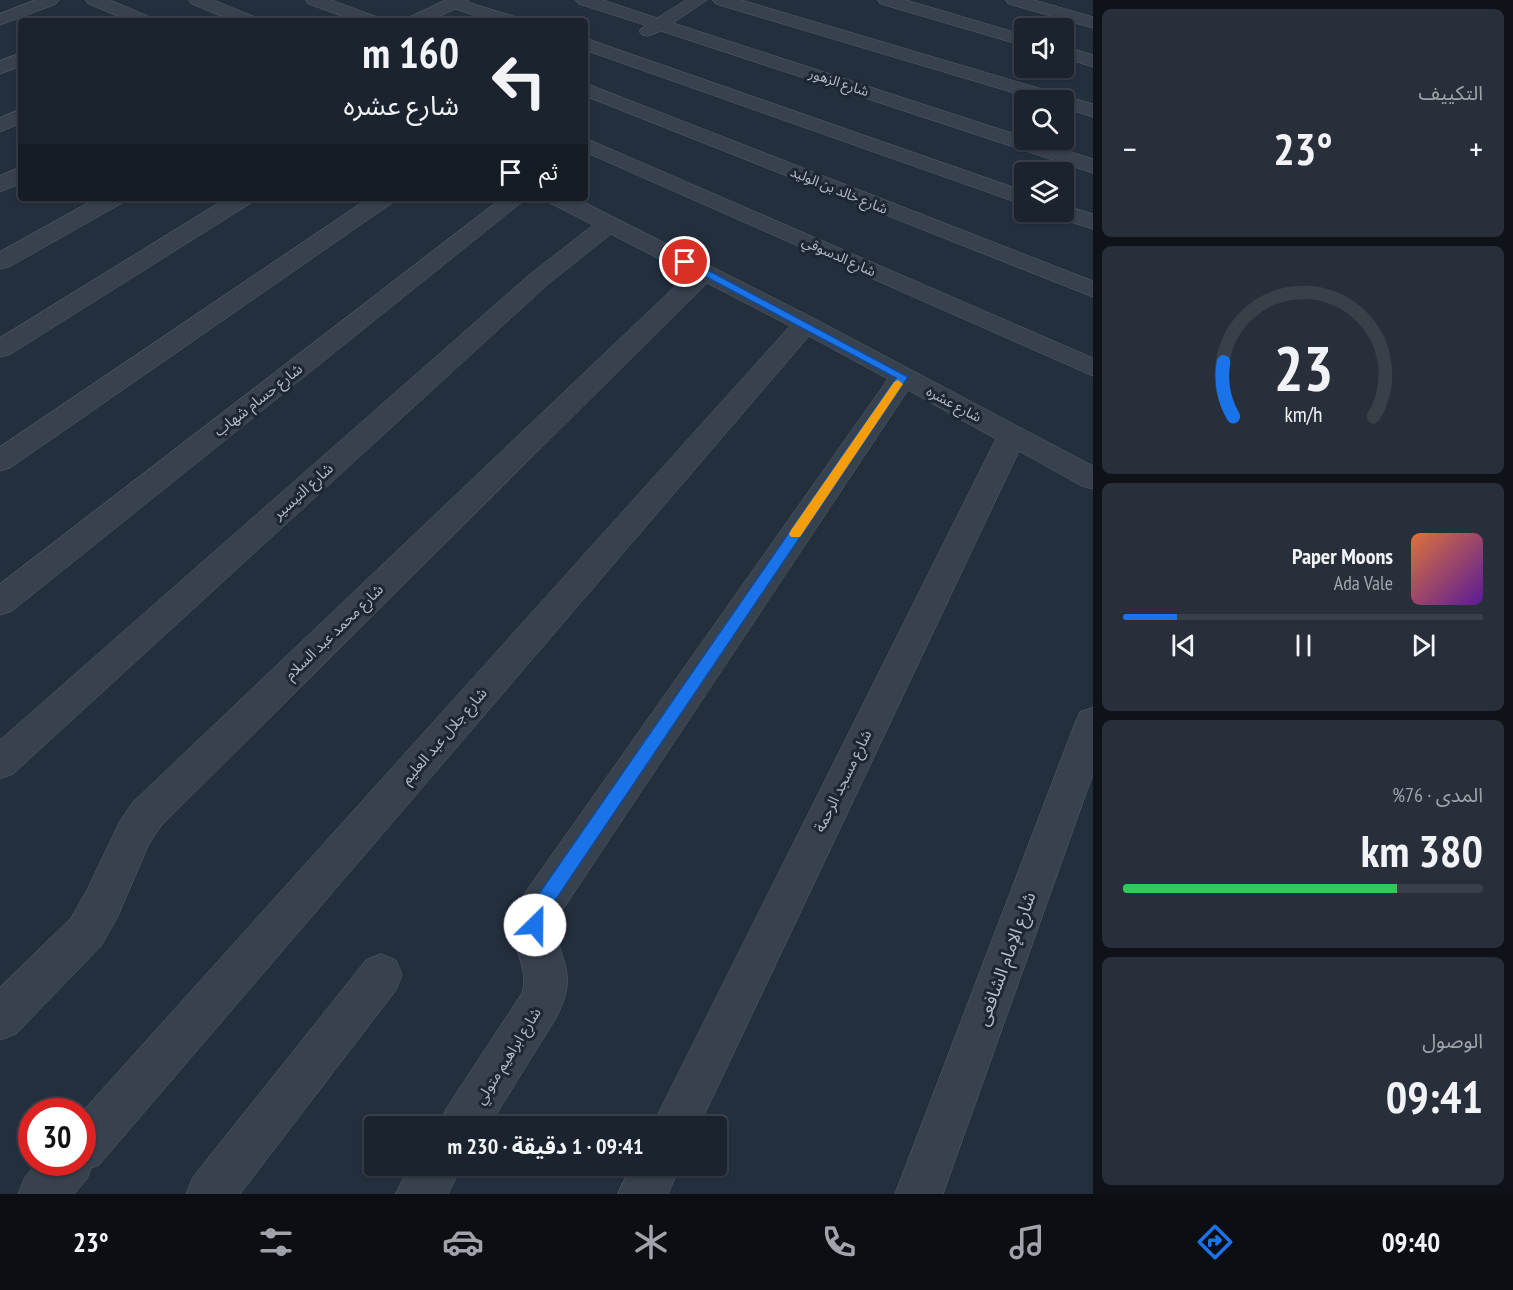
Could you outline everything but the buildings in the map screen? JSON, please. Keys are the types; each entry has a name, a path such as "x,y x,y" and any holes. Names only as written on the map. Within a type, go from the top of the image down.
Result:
{"street":[{"path":"0,20 50,0"},
{"path":"95,0 137,18"},
{"path":"198,0 242,18"},
{"path":"315,0 363,18"},
{"name":"شارع الزهور","path":"585,0 1093,166"},
{"path":"594,63 698,0"},
{"path":"722,0 1024,90"},
{"path":"886,0 1014,37"},
{"path":"1015,0 1093,23"},
{"path":"422,18 456,1 502,18"},
{"path":"113,18 125,13"},
{"path":"588,45 1014,194"},
{"path":"1074,55 1093,61"},
{"path":"0,68 18,60"},
{"name":"شارع خالد بن الوليد","path":"588,90 1093,290"},
{"path":"1074,105 1093,111"},
{"path":"0,126 18,117"},
{"name":"شارع الدسوقي","path":"588,145 1093,368"},
{"path":"0,185 18,176"},
{"path":"0,262 109,201"},
{"path":"0,349 238,201"},
{"path":"0,461 380,201"},
{"name":"شارع حسام شهاب","path":"0,602 512,201"},
{"name":"شارع عشره","path":"564,201 806,324 1012,436 1090,471"},
{"path":"1074,216 1093,222"},
{"name":"شارع التيسير","path":"0,763 529,288 609,224"},
{"name":"شارع محمد عبد السلام","path":"0,1018 86,932 102,904 134,832 147,814 704,272"},
{"name":"شارع جلال عبد العليم","path":"96,1132 806,324"},
{"name":"شارع ابراهيم متولي","path":"469,1116 541,1003 546,985 544,964 536,944 535,925 540,907 903,377"},
{"name":"شارع مسجد الرحمة","path":"680,1116 1012,436"},
{"name":"شارع الإمام الشافعى","path":"919,1194 1093,723"},
{"path":"210,1194 381,975"},
{"path":"42,1194 58,1176"},
{"path":"420,1194 432,1176"},
{"path":"642,1194 651,1176"}],"slow traffic":[{"path":"795,534 898,384"}],"route":[{"path":"535,925 540,907 903,377 685,262"}]}
